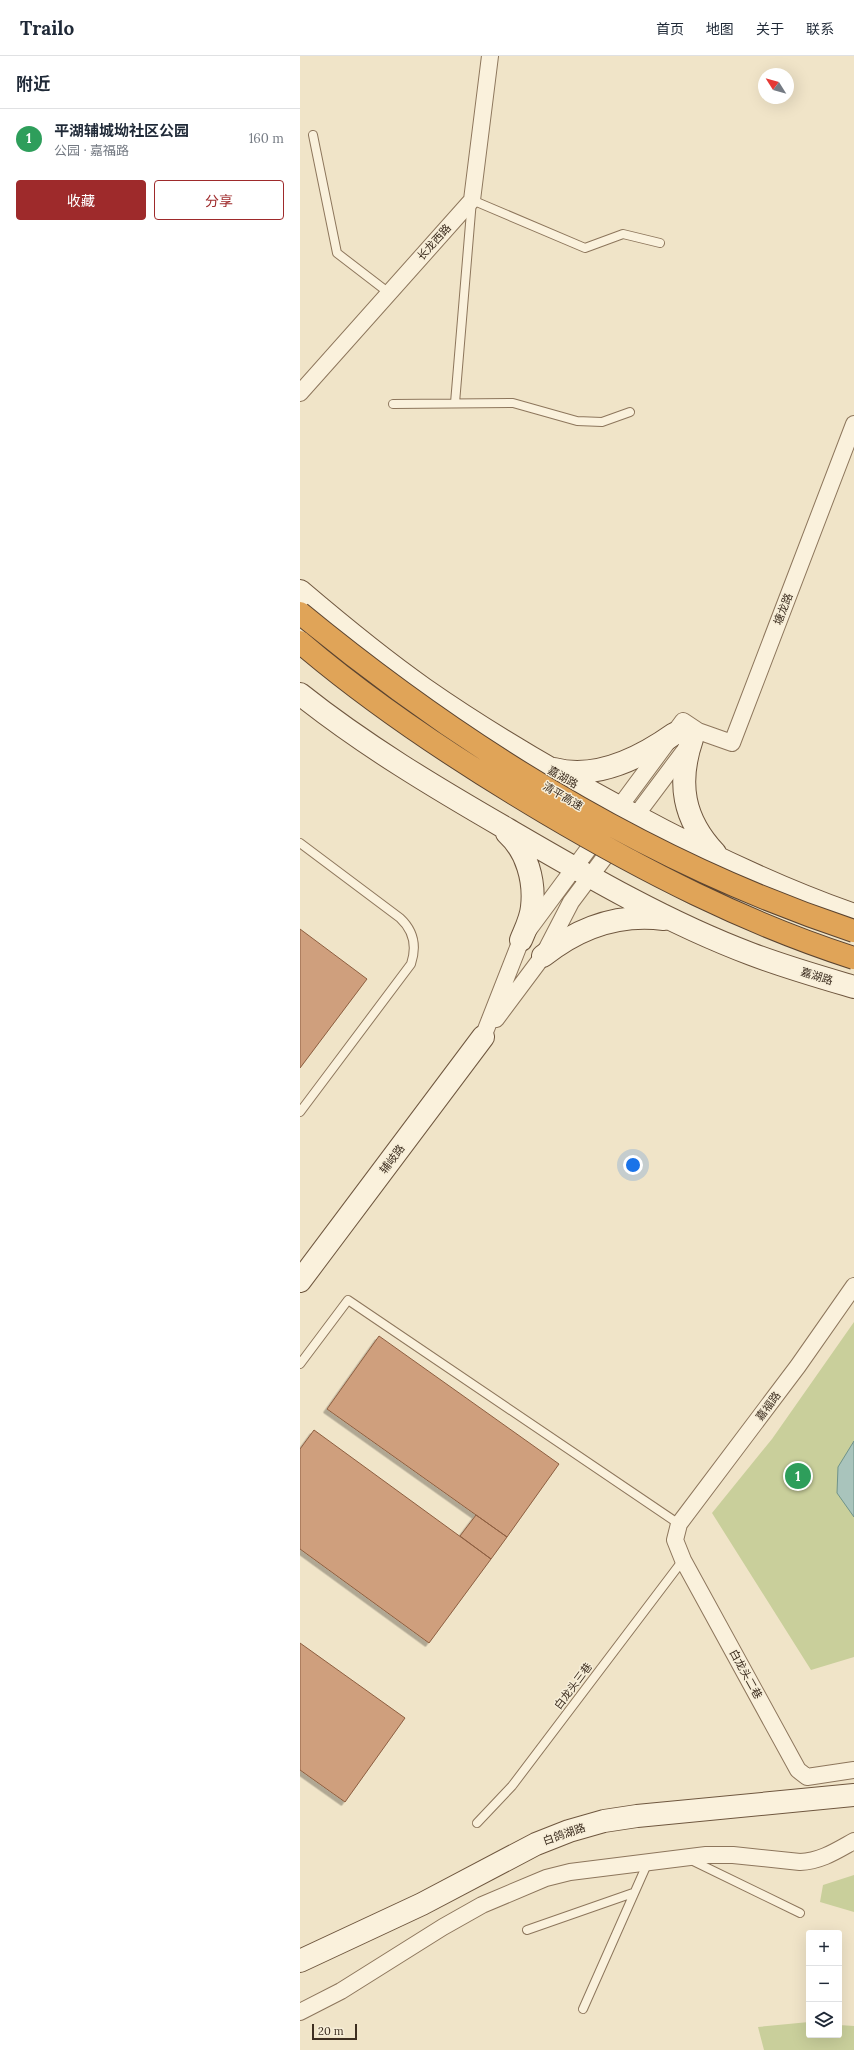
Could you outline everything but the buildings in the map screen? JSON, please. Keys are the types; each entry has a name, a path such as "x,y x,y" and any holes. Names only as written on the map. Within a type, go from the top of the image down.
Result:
{"highway":[{"name":"清平高速","path":"300,613 365,666 427,711 534,779 597,816 710,874 766,898 854,931"},
{"name":"清平高速","path":"300,642 353,685 424,736 507,790 577,831 702,897 748,919 815,945 854,958"}],"main road":[{"name":"嘉湖路","path":"300,591 367,647 424,689 545,767 627,812 720,858 771,882 854,915"},
{"name":"嘉湖路","path":"300,694 413,773 582,872 677,921 752,954 854,987"},
{"path":"545,767 562,771 578,772 608,767 640,755 687,731 684,772 687,804 698,833 720,858"},
{"path":"498,824 519,847 526,860 530,877 532,908 521,940"},
{"path":"543,956 571,936 604,923 638,918 677,921"},
{"name":"辅岐路","path":"300,1282 483,1037"},
{"name":"白鸽湖路","path":"300,1961 422,1904 536,1844 569,1830 604,1821 637,1816 854,1795"}],"street":[{"path":"472,200 490,56"},
{"name":"长龙西路","path":"300,393 472,200"},
{"name":"塘龙路","path":"687,731 732,743 854,424"},
{"path":"483,1037 521,940 582,872 687,731"},
{"path":"483,1037 543,956 571,902 582,872"},
{"name":"嘉福路","path":"679,1524 798,1366 854,1286"},
{"name":"白龙头二巷","path":"679,1524 675,1540 683,1560 798,1770 807,1777 854,1770"},
{"path":"300,2012 341,1991 443,1927 482,1905 546,1878 570,1872 687,1857 733,1855 800,1862 810,1861 832,1854 854,1841"}],"lane":[{"path":"313,136 337,253 389,293"},
{"path":"455,403 472,200 585,248 623,234 660,243"},
{"path":"393,404 513,402 577,421 602,422 630,412"},
{"path":"300,843 400,918 411,931 415,948 411,964 300,1112"},
{"path":"300,1364 348,1300 679,1524"},
{"name":"白龙头三巷","path":"477,1823 512,1786 683,1560"},
{"path":"687,1857 800,1913"},
{"path":"583,2009 648,1862"},
{"path":"527,1930 633,1894"}],"green space":[{"path":"854,1322 854,1657 811,1670 712,1513 772,1439"},
{"path":"854,1875 854,1912 820,1902 823,1885"},
{"path":"806,2022 806,2038 842,2038 842,2025 854,2026 854,2050 764,2050 758,2027"}],"water":[{"path":"854,1441 854,1517 837,1493 838,1467"}],"place":[{"name":"平湖辅城坳社区公园","path":"798,1476"}]}
